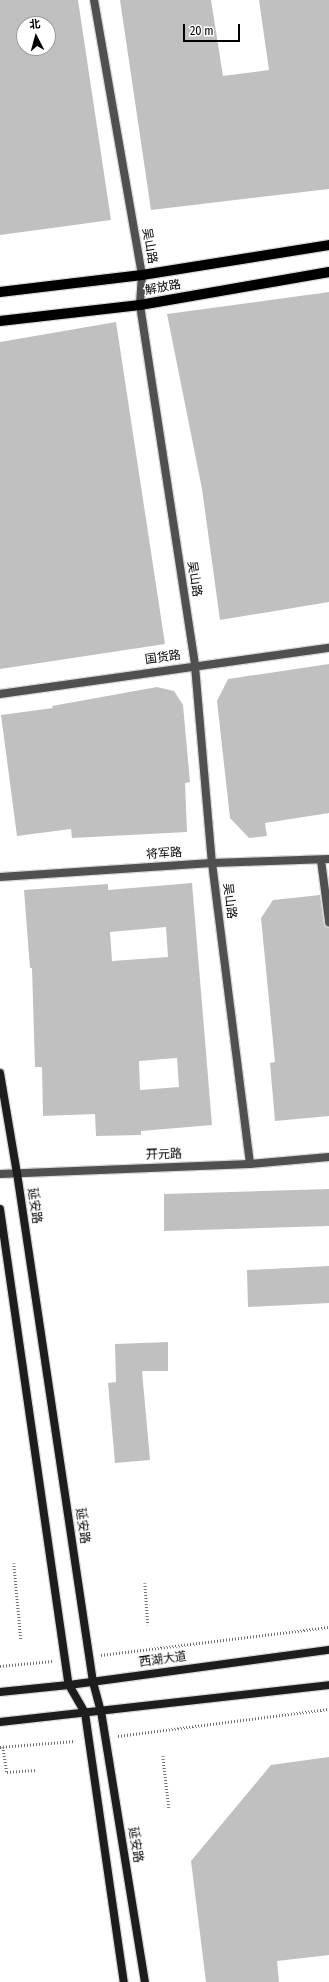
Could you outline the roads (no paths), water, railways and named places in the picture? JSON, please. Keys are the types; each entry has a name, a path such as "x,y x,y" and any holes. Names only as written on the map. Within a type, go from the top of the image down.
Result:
{"main road":[{"name":"解放路","path":"0,292 142,275 329,245"},
{"name":"解放路","path":"0,321 140,305 329,272"},
{"name":"延安路","path":"0,1073 17,1173 92,1682 101,1711 106,1738 145,1982"},
{"path":"0,1209 69,1685 85,1713 124,1982"},
{"name":"西湖大道","path":"0,1692 69,1685 329,1650"},
{"path":"0,1722 329,1685"}],"street":[{"name":"吴山路","path":"94,0 142,275 140,305 195,666 212,863 250,1164"},
{"name":"国货路","path":"0,694 329,648"},
{"name":"将军路","path":"0,877 212,863 325,860"},
{"path":"325,860 329,922"},
{"name":"开元路","path":"0,1174 250,1164 329,1157"}]}
